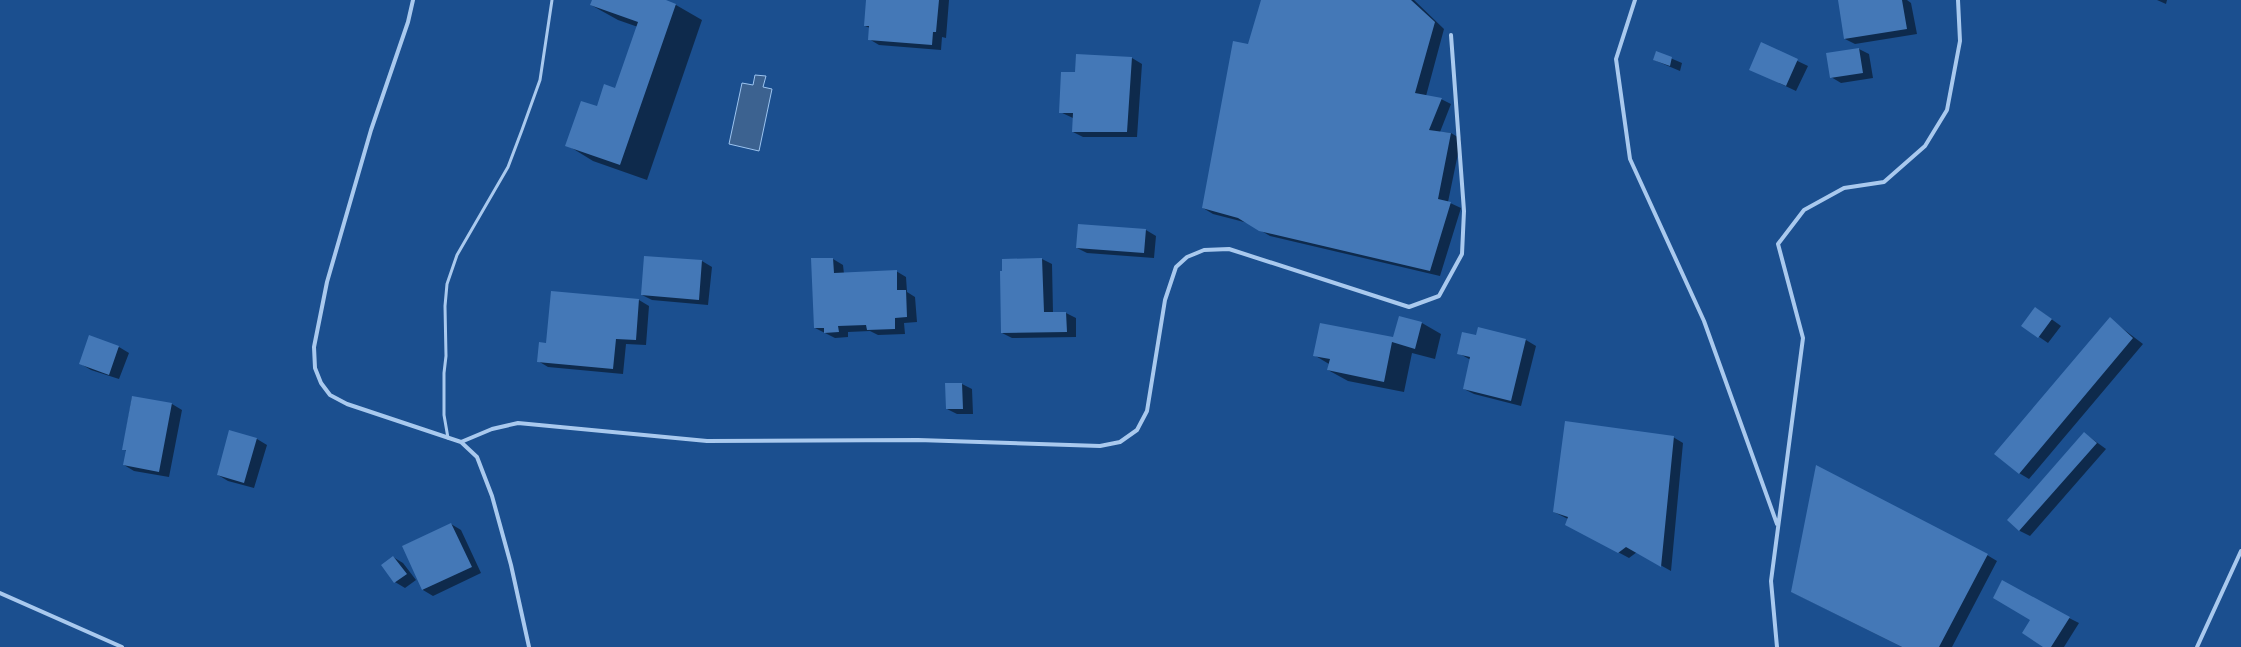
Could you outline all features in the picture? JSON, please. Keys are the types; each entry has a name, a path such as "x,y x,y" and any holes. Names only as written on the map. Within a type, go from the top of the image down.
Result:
{"street":[{"path":"413,0 408,22 371,130 327,282 314,347 315,368 321,383 330,394 347,404 461,442 477,457 492,496 524,618 529,647"},
{"path":"1635,0 1616,59 1630,159 1704,321 1778,526"},
{"path":"1777,647 1772,581 1803,338 1778,244 1804,210 1844,188 1884,182 1925,146 1947,110 1960,41 1958,0"},
{"path":"461,442 492,429 518,423 707,441 918,440 1100,446 1120,442 1137,430 1148,410 1165,300 1176,267 1187,257 1204,250 1229,249 1409,307 1439,296 1462,254 1464,211 1451,35"},
{"path":"2197,647 2241,551"},
{"path":"0,593 122,647"}],"lane":[{"path":"448,438 444,415 444,373 446,356 445,306 447,284 457,255 508,167 522,130 540,80 552,0"}],"water":[{"path":"755,75 766,76 763,87 772,89 759,151 729,144 742,83 753,85"}],"building":[{"path":"592,0 666,0 676,4 620,165 565,146 581,101 597,106 604,84 615,88 638,22 590,5"},
{"path":"866,0 939,0 936,32 933,32 932,45 868,40 869,26 864,26"},
{"path":"1261,0 1411,0 1435,22 1415,93 1442,98 1429,130 1451,133 1438,199 1451,202 1430,271 1259,231 1238,218 1202,208 1233,41 1248,44"},
{"path":"1838,0 1902,0 1907,29 1844,39"},
{"path":"1761,42 1798,59 1786,86 1749,70"},
{"path":"1859,48 1863,73 1830,78 1826,53"},
{"path":"1656,51 1672,57 1670,66 1653,60"},
{"path":"1076,54 1132,57 1127,132 1072,132 1073,113 1059,113 1061,72 1075,72"},
{"path":"1078,224 1146,229 1144,253 1076,248"},
{"path":"644,256 702,260 699,300 641,295"},
{"path":"811,258 833,258 834,273 897,270 897,290 906,290 907,317 895,318 895,329 867,330 866,325 838,326 839,332 824,333 824,328 814,328"},
{"path":"1042,258 1044,312 1066,312 1067,332 1001,333 1000,271 1002,271 1002,259"},
{"path":"551,291 639,299 636,340 616,339 613,369 537,362 539,342 546,343"},
{"path":"2035,307 2052,319 2038,338 2021,326"},
{"path":"1399,316 1422,322 1415,349 1392,342 1384,382 1327,370 1330,359 1313,356 1320,323 1393,337"},
{"path":"2110,317 2133,338 2019,474 1994,454"},
{"path":"1478,327 1526,339 1511,401 1463,389 1470,357 1457,354 1462,332 1476,335"},
{"path":"89,335 119,346 109,375 79,364"},
{"path":"945,383 962,383 963,409 946,409"},
{"path":"132,396 172,403 159,472 123,465 126,450 122,450"},
{"path":"1565,421 1674,436 1661,567 1626,547 1618,553 1565,525 1568,517 1553,512"},
{"path":"229,430 257,438 244,483 217,475"},
{"path":"2084,432 2097,443 2019,531 2007,520"},
{"path":"1816,465 1988,554 1939,647 1902,647 1791,592"},
{"path":"451,523 472,567 422,590 402,546"},
{"path":"393,556 407,574 394,583 381,565"},
{"path":"2002,580 2070,617 2051,647 2043,647 2022,633 2030,620 1993,598"}]}
